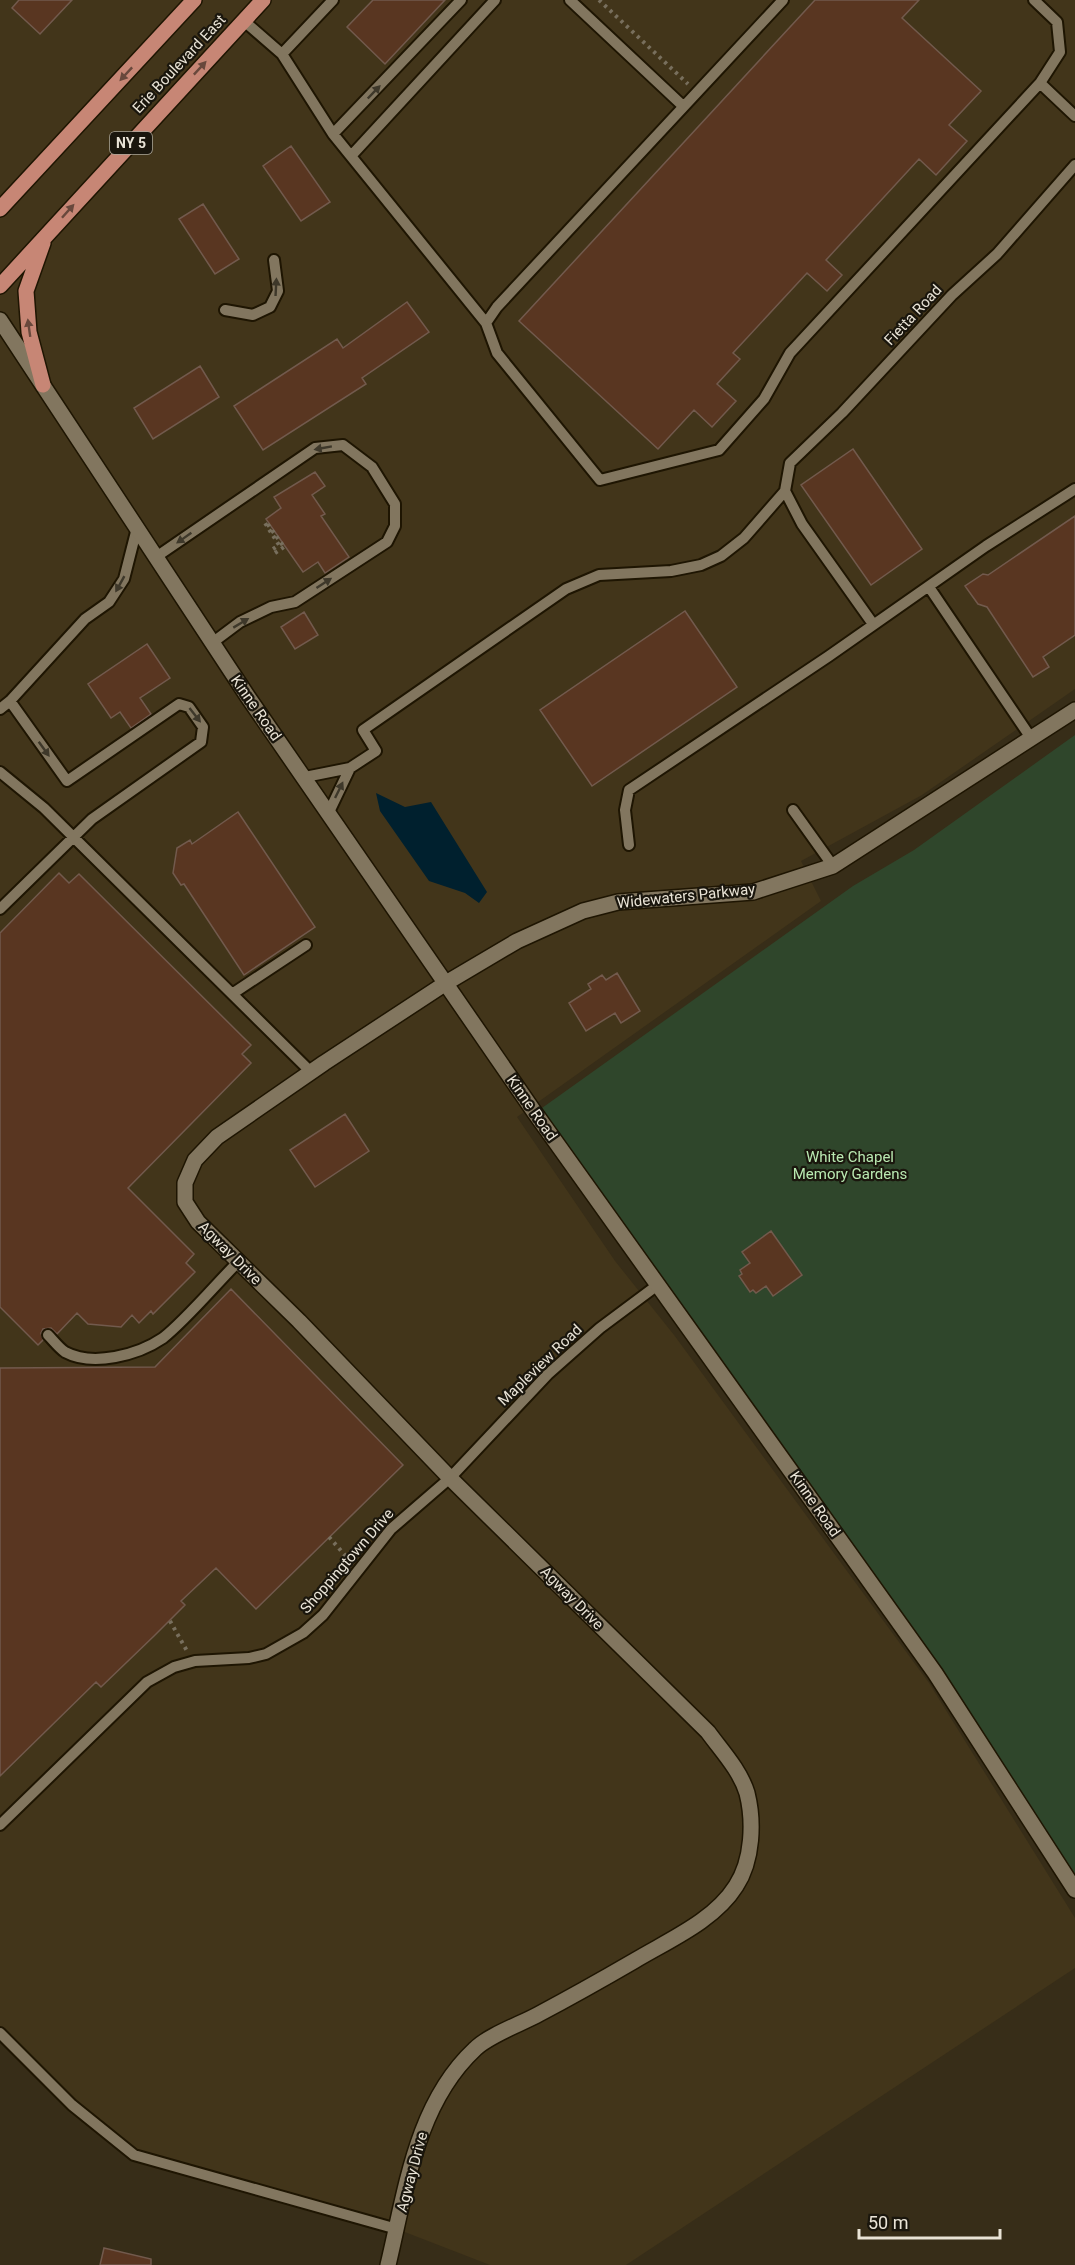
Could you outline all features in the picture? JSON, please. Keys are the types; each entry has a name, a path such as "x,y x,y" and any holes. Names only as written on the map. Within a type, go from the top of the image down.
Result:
{"main road":[{"path":"0,209 194,0"},
{"name":"Erie Boulevard East","path":"0,286 263,0"},
{"path":"43,385 29,332 26,291 46,236"}],"street":[{"name":"Kinne Road","path":"0,320 212,643 446,983 935,1673 1075,1890"},
{"name":"Widewaters Parkway","path":"446,983 517,941 583,910 618,902 753,892 833,866 1075,710"},
{"name":"Agway Drive","path":"388,2265 422,2129 441,2091 476,2047 572,1996 671,1939 716,1908 736,1886 744,1868 752,1829 746,1791 733,1766 708,1732 450,1478 299,1321 198,1222 185,1202 184,1183 195,1160 217,1137 310,1072 446,983"}],"lane":[{"path":"282,54 333,0"},
{"path":"333,134 462,0"},
{"path":"351,156 495,0"},
{"path":"570,0 683,106"},
{"path":"486,323 496,307 783,0"},
{"path":"244,21 282,54 333,134 486,323 498,353 600,480 718,450 764,399 790,353 1040,83 1060,52 1057,22 1034,0"},
{"path":"1040,83 1075,116"},
{"name":"Fietta Road","path":"784,491 790,463 842,412 952,295 997,254 1075,165"},
{"path":"225,310 253,315 270,307 278,291 274,260"},
{"path":"156,557 315,448 343,445 372,467 396,504 395,526 387,542 295,602 271,607 240,622 212,643"},
{"path":"629,845 625,810 629,790 1075,489"},
{"path":"305,777 350,768 376,752 363,730 566,588 599,575 671,572 711,561 744,538 784,491 802,524 873,624"},
{"path":"0,708 10,701 86,619 109,602 124,579 137,528"},
{"path":"929,587 1031,738"},
{"path":"0,909 92,819 201,742 203,727 189,707 179,704 67,781 10,701"},
{"path":"328,812 350,768"},
{"path":"0,772 72,837 310,1072"},
{"path":"793,810 833,866"},
{"path":"232,994 306,945"},
{"path":"48,1335 65,1352 87,1357 117,1357 137,1352 163,1338 238,1262"},
{"name":"Mapleview Road","path":"450,1478 548,1374 600,1328 659,1284"},
{"name":"Shoppingtown Drive","path":"0,1825 147,1682 174,1667 195,1660 249,1658 280,1648 323,1615 357,1569 391,1529 450,1478"},
{"path":"0,2033 72,2105 134,2155 397,2229"}],"path":[{"path":"599,0 696,92"},
{"path":"266,522 284,547 274,551 279,545 264,523 266,522"},
{"path":"329,1537 357,1569"},
{"path":"170,1621 180,1642 195,1660"}],"shaded area":[{"path":"0,0 1075,0 1075,689 922,795 801,861 821,901 517,1117 615,1261 674,1335 929,1683 1075,1918 1075,1968 626,2265 490,2265 397,2229 134,2155 0,2033"}],"green space":[{"name":"White Chapel Memory Gardens","path":"1075,735 1075,1890 1049,1847 535,1113 853,886 914,850"}],"water":[{"path":"376,793 405,807 431,802 487,892 479,903 465,893 429,881 380,811"}],"building":[{"path":"19,0 72,0 40,34 12,8"},
{"path":"373,0 445,0 385,64 347,27"},
{"path":"815,0 919,0 902,18 981,91 949,125 967,141 936,175 919,159 826,260 842,275 827,291 807,273 733,353 740,359 717,384 736,401 712,427 694,410 658,449 519,321"},
{"path":"291,146 330,202 301,221 263,166"},
{"path":"203,204 239,259 215,274 179,219"},
{"path":"407,302 429,332 362,378 366,384 263,450 234,406 337,339 343,348"},
{"path":"200,366 219,397 153,439 134,408"},
{"path":"853,449 922,549 871,585 801,485"},
{"path":"315,472 325,486 312,495 325,514 321,516 349,557 325,573 318,562 303,572 266,519 281,508 274,497"},
{"path":"1075,516 1075,635 1043,657 1049,667 1033,677 987,607 978,604 965,586 983,574 988,575"},
{"path":"685,611 737,687 592,786 540,710"},
{"path":"304,612 318,635 295,649 281,627"},
{"path":"147,644 170,678 140,698 151,714 131,728 120,712 111,718 88,684"},
{"path":"238,812 315,927 244,975 184,884 181,885 173,873 177,848 190,840 192,844"},
{"path":"59,873 69,883 79,874 251,1045 242,1054 251,1063 128,1188 194,1254 186,1263 195,1272 153,1314 151,1311 139,1323 132,1315 121,1327 88,1324 77,1313 57,1334 51,1328 43,1329 41,1333 43,1340 38,1345 0,1307 0,933"},
{"path":"617,973 640,1011 621,1023 615,1013 586,1031 569,1003 591,989 588,984 602,975 606,980"},
{"path":"345,1114 369,1151 315,1187 290,1150"},
{"path":"771,1231 802,1275 773,1296 766,1286 756,1293 753,1290 750,1292 739,1276 742,1274 740,1270 750,1263 742,1252"},
{"path":"231,1289 403,1465 256,1609 216,1568 181,1601 185,1605 154,1636 101,1687 96,1682 0,1776 0,1368 155,1367"},
{"path":"104,2248 151,2259 151,2265 100,2265"}]}
